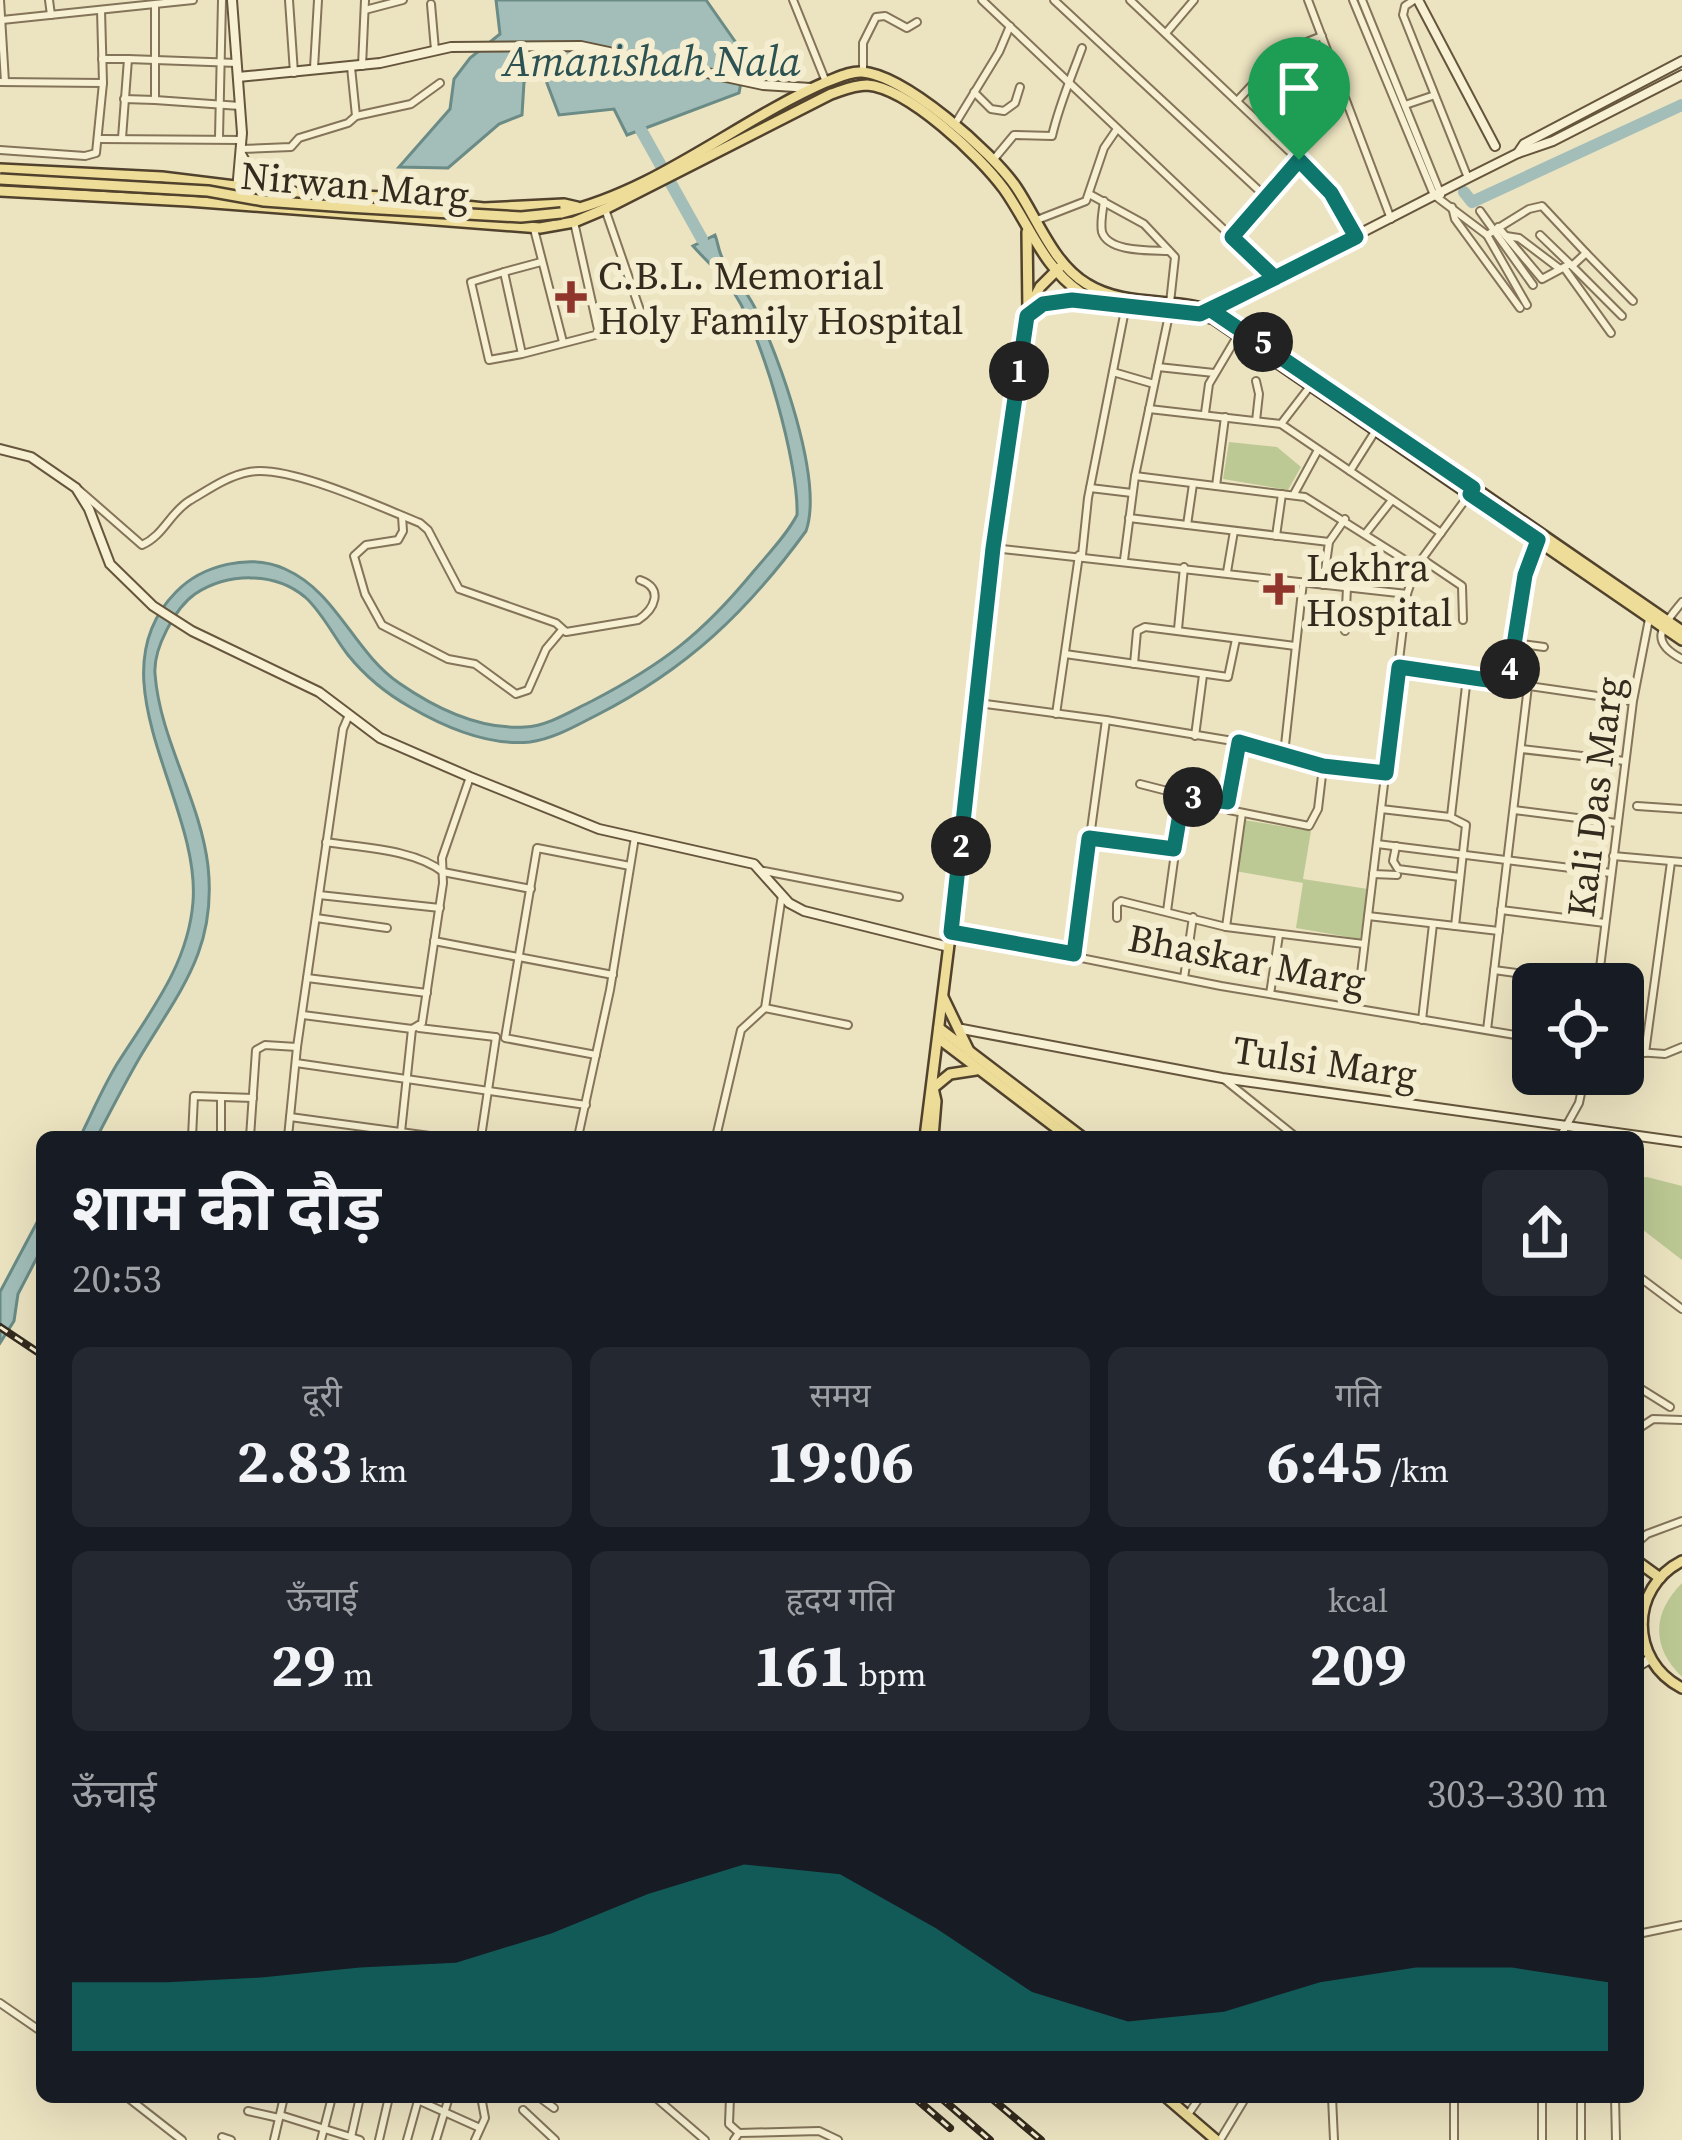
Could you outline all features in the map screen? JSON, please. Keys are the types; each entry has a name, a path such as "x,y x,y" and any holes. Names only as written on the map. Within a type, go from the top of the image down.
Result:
{"main road":[{"path":"687,163 812,88 863,72 892,82 955,124 993,160 1057,263 1081,294 1102,302"},
{"path":"687,163 813,102 848,88 875,87 924,114 974,155 1031,224 1028,314 993,548 929,1131"},
{"name":"Nirwan Marg","path":"0,191 534,229 574,222 605,209 687,163"},
{"path":"0,169 162,177 279,192 484,208 564,204 582,209"},
{"path":"0,179 208,190 264,201 520,217 582,209 653,182"},
{"path":"279,192 281,210"},
{"path":"1029,289 1057,263"},
{"path":"1057,263 1103,292 1206,312 1682,636"},
{"path":"1028,314 1057,263"},
{"path":"1028,314 1054,301 1170,306"},
{"path":"1206,312 1652,615"},
{"path":"943,996 969,1051"},
{"path":"939,1033 1074,1131"},
{"path":"939,1033 980,1071 1060,1131"},
{"path":"933,1088 963,1070 980,1071"},
{"path":"1644,1619 1656,1582 1682,1562"},
{"path":"1644,1569 1656,1582"},
{"path":"1644,1577 1656,1582"},
{"path":"1644,1638 1650,1659 1670,1682 1682,1688"},
{"path":"1167,2103 1215,2140"},
{"path":"1170,2103 1215,2140"}],"street":[{"path":"0,0 3,82 103,83"},
{"path":"49,0 51,15"},
{"path":"2,20 193,0"},
{"path":"219,137 222,0"},
{"path":"232,0 241,147 235,205"},
{"path":"290,0 294,73"},
{"path":"314,71 318,0"},
{"path":"356,116 365,5 403,0"},
{"path":"793,0 826,82"},
{"path":"1130,0 1331,193 1356,237"},
{"path":"1166,33 1194,0"},
{"path":"1308,0 1391,219"},
{"path":"1358,0 1439,195 1493,231 1519,238 1567,267 1622,316"},
{"path":"1468,178 1403,15 1405,6 1416,0 1503,160"},
{"path":"985,1 1275,278"},
{"path":"1061,2 1267,198"},
{"path":"154,4 155,100"},
{"path":"430,4 435,50"},
{"path":"0,150 96,153 103,83 100,10"},
{"path":"863,72 862,47 876,17 885,16 907,28 916,22"},
{"path":"955,124 1010,26"},
{"path":"1237,101 1284,51 1322,36"},
{"path":"238,76 357,66 465,46 581,46 763,85 812,88"},
{"path":"993,160 1014,135 1050,138 1082,48"},
{"path":"102,59 237,63"},
{"path":"122,138 128,59"},
{"path":"1518,153 1524,144 1682,61"},
{"path":"1206,312 1503,160 1553,141 1682,75"},
{"path":"100,139 219,137 241,147 292,146 299,138 348,123 356,116 400,109 440,82"},
{"path":"1274,137 1310,97 1340,82"},
{"path":"974,92 992,109 1004,111 1015,103 1020,87"},
{"path":"1399,106 1434,96"},
{"path":"124,99 240,106"},
{"path":"1031,224 1082,204 1091,195 1100,158 1117,129"},
{"path":"241,147 249,170 279,192"},
{"path":"1232,237 1299,160"},
{"path":"1091,195 1144,224 1170,251 1176,271 1135,476 1124,560"},
{"path":"1104,201 1102,233 1108,240 1170,251"},
{"path":"1493,231 1540,205 1633,301"},
{"path":"1452,206 1455,219 1524,306 1493,231"},
{"path":"542,262 474,280 471,285 489,359 522,355 634,324 641,313 605,209"},
{"path":"1480,211 1533,285"},
{"path":"574,222 599,334"},
{"path":"534,229 563,343"},
{"path":"1540,235 1611,333"},
{"path":"1506,236 1540,279 1586,253"},
{"path":"504,272 522,355"},
{"path":"1056,714 1090,488 1126,305"},
{"path":"1205,414 1207,391 1238,335"},
{"path":"1158,367 1215,373"},
{"path":"1113,373 1154,384"},
{"path":"1256,381 1256,421"},
{"path":"1280,424 1311,385"},
{"path":"1149,409 1280,424 1441,533"},
{"path":"1216,487 1225,416"},
{"path":"1350,471 1376,430"},
{"path":"0,448 32,457 142,545 158,538 184,504 229,478 274,470 406,517 428,530 459,589 556,623 562,630 581,632 638,620 655,602 650,583 640,580"},
{"path":"1294,494 1318,450"},
{"path":"1135,476 1294,494 1462,586 1463,620"},
{"path":"1187,525 1193,484"},
{"path":"76,488 110,564 153,606 228,649 319,692 380,738 599,829 754,864 789,903 804,911 949,946"},
{"path":"1090,488 1132,494"},
{"path":"1357,1009 1407,594 1419,563 1472,491"},
{"path":"1276,536 1282,494"},
{"path":"1366,533 1392,500"},
{"path":"406,517 398,540 366,545 354,556 365,594 382,625 448,659 475,664 516,694 528,690 546,649 562,630"},
{"path":"1129,518 1330,542"},
{"path":"1324,585 1330,542 1345,519"},
{"path":"1227,572 1234,531"},
{"path":"1508,683 1525,575 1538,540"},
{"path":"993,548 1407,594"},
{"path":"1178,630 1184,567"},
{"path":"1284,754 1303,582"},
{"path":"1345,631 1348,587"},
{"path":"1682,602 1665,624 1663,647 1682,659"},
{"name":"Kali Das Marg","path":"1600,963 1634,701 1652,615"},
{"path":"1134,665 1139,628 1295,646"},
{"path":"1065,654 1228,677 1236,639"},
{"path":"1514,643 1544,647"},
{"path":"1399,667 1634,701"},
{"path":"1195,736 1203,675"},
{"path":"1450,817 1467,677"},
{"path":"1487,1030 1528,686"},
{"path":"978,704 1106,719 1239,742 1323,766 1386,773"},
{"path":"289,1131 326,842 349,715"},
{"path":"1074,954 1106,719"},
{"path":"1239,742 1228,810 1309,826 1318,808 1323,766"},
{"path":"1521,749 1626,761"},
{"path":"413,1028 422,1023 440,908 442,859 470,777"},
{"path":"1140,784 1228,802"},
{"path":"1167,910 1183,796"},
{"path":"1637,806 1682,809"},
{"path":"1381,808 1450,817 1466,825 1455,926"},
{"path":"1514,810 1618,823"},
{"path":"1226,927 1242,813"},
{"path":"580,1131 613,975 635,837"},
{"path":"1089,838 1174,849"},
{"path":"326,842 531,889"},
{"path":"1377,844 1611,873"},
{"path":"1396,846 1393,861 1398,869 1461,878"},
{"path":"482,1131 537,848 630,866"},
{"path":"1613,856 1682,862"},
{"path":"1671,862 1645,1053 1665,1054 1682,1047"},
{"path":"764,871 899,897"},
{"path":"1373,874 1397,875"},
{"path":"319,895 440,908"},
{"path":"717,1131 741,1030 765,1008 782,895"},
{"path":"1117,918 1121,901 1226,927 1365,945"},
{"path":"1501,910 1605,923"},
{"path":"1368,916 1499,931"},
{"path":"1184,978 1193,917"},
{"path":"316,918 387,928"},
{"path":"1422,1020 1432,924"},
{"name":"Bhaskar Marg","path":"951,932 1270,994 1512,1034"},
{"path":"1270,994 1279,935"},
{"path":"434,941 613,975"},
{"path":"1494,970 1512,972"},
{"path":"307,978 427,993"},
{"path":"765,1008 848,1025"},
{"path":"302,1015 500,1037 596,1055"},
{"path":"401,1131 413,1028"},
{"name":"Tulsi Marg","path":"962,1030 1222,1078 1598,1131"},
{"path":"250,1131 256,1050 297,1047"},
{"path":"296,1063 586,1105"},
{"path":"1222,1078 1288,1131"},
{"path":"1565,1131 1581,1095"},
{"path":"192,1131 194,1096 253,1098"},
{"path":"221,1096 221,1131"},
{"path":"290,1117 394,1131"},
{"path":"352,1125 352,1131"},
{"name":"Tulsi Marg","path":"1644,1137 1682,1142"},
{"path":"1644,1281 1682,1310"},
{"path":"1644,1391 1670,1407"},
{"path":"1644,1423 1661,1418 1682,1420"},
{"path":"1644,1537 1682,1521"},
{"path":"1644,1662 1650,1659"},
{"path":"1644,1933 1682,1924"},
{"path":"0,2003 36,2028"},
{"path":"135,2103 182,2140"},
{"path":"274,2140 282,2103"},
{"path":"321,2140 331,2103"},
{"path":"248,2110 353,2139 360,2103"},
{"path":"379,2140 388,2103"},
{"path":"407,2140 415,2103"},
{"path":"427,2103 480,2128"},
{"path":"436,2140 446,2103"},
{"path":"475,2140 485,2118 482,2103"},
{"path":"547,2103 554,2108"},
{"path":"665,2103 705,2140"},
{"path":"730,2103 729,2124 738,2137 819,2131 838,2140"},
{"path":"1187,2116 1196,2103"},
{"path":"1215,2140 1242,2103"},
{"path":"1331,2103 1334,2140"},
{"path":"1454,2103 1454,2140"},
{"path":"1542,2103 1542,2140"},
{"path":"1581,2103 1581,2140"},
{"path":"1616,2103 1616,2140"},
{"path":"523,2110 555,2140"}],"green space":[{"path":"1229,442 1277,447 1301,467 1288,490 1223,479"},
{"path":"1244,820 1311,831 1303,879 1368,889 1360,939 1296,928 1303,883 1235,871"},
{"path":"1644,1177 1682,1186 1682,1260 1644,1231"},
{"path":"1682,1583 1682,1677 1665,1654 1659,1630 1665,1606"}],"water":[{"name":"Amanishah Nala","path":"496,0 706,0 746,57 739,93 627,135 614,109 559,115 545,78 536,74 524,82 522,115 499,124 448,168 399,167 450,109 454,79 470,58 500,34"},
{"path":"715,235 722,258 748,295 776,356 804,451 810,509 806,531 738,613 687,658 597,715 530,742 468,734 401,702 362,670 317,610 293,589 250,578 221,582 195,594 167,630 155,674 164,722 204,841 207,921 192,968 100,1131 83,1131 112,1073 166,987 190,925 191,863 146,702 144,663 153,626 176,592 199,575 227,564 257,562 285,569 318,592 369,655 399,683 475,721 525,727 551,721 661,660 716,613 788,530 797,515 796,493 768,371 731,289 693,246"},
{"path":"36,1224 36,1260 18,1294 14,1321 0,1343 0,1292"}],"waterway":[{"path":"1464,192 1472,202 1682,105"},
{"path":"641,130 702,239"}],"railway":[{"path":"0,1327 36,1351"},
{"path":"921,2103 950,2128"},
{"path":"947,2103 990,2140"},
{"path":"997,2103 1041,2140"}],"place":[{"name":"C.B.L. Memorial Holy Family Hospital","path":"571,297"},
{"name":"Lekhra Hospital","path":"1279,589"}],"route":[{"path":"1299,160 1232,237 1275,278 1200,314 1072,300 1043,304 1027,316 993,548 951,932 1074,954 1089,838 1174,849 1183,796 1228,802 1239,742 1323,766 1386,773 1399,667 1508,683 1525,575 1538,540 1470,494 1474,488 1211,310 1275,278 1356,237 1331,193 1299,160"}]}
